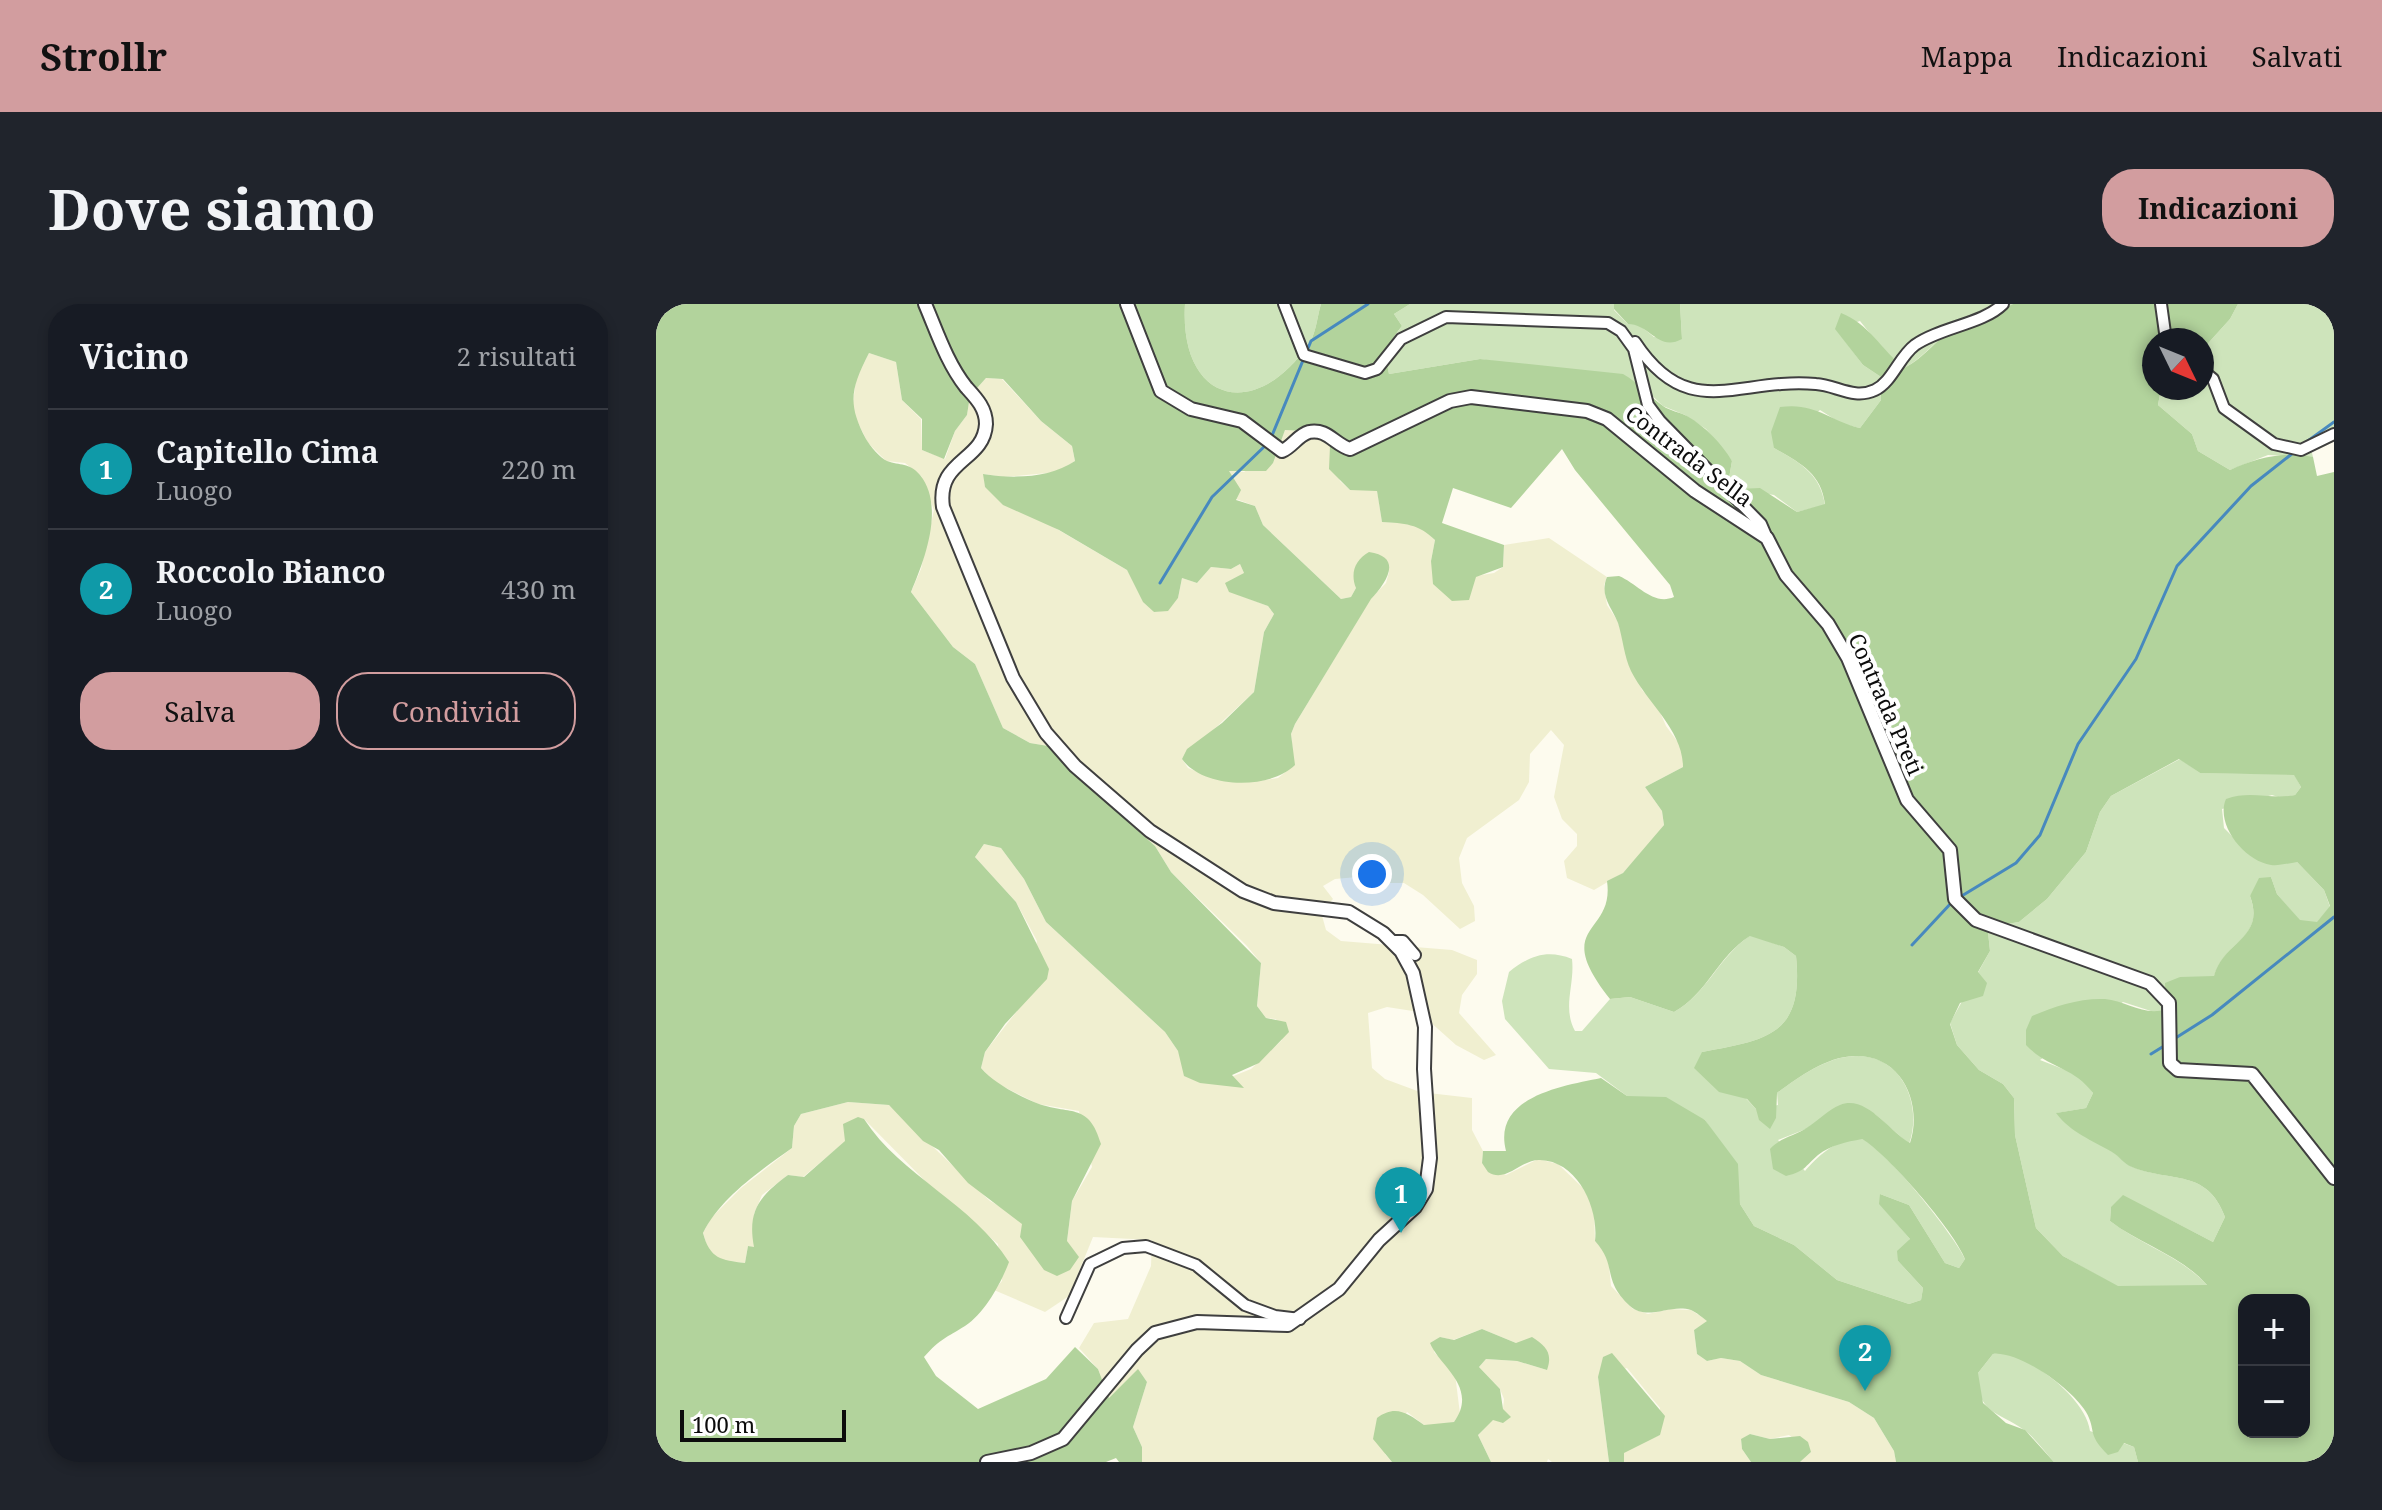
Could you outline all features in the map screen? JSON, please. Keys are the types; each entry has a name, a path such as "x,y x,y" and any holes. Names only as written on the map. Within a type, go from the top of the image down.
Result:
{"street":[{"path":"925,304 955,372 981,403 985,416 986,428 977,446 951,469 944,481 943,507 1004,660 1046,733 1075,766 1131,815 1228,883 1274,903 1349,912 1392,941 1413,973 1424,1012 1430,1158 1427,1182 1420,1201 1379,1240 1339,1289 1288,1325 1197,1322 1155,1333 1137,1350 1063,1439 1031,1453 987,1462"},
{"name":"Contrada Sella","path":"1127,304 1161,391 1191,409 1242,421 1282,451 1311,432 1325,433 1339,446 1350,449 1450,401 1471,397 1587,411 1607,419 1695,491 1767,538"},
{"path":"1284,304 1308,356 1365,373 1377,369 1401,339 1446,317 1608,323 1630,335 1650,365 1669,382 1694,391 1816,384 1857,394 1876,390 1890,376 1898,360 1917,344 1953,325 1994,312 2003,304"},
{"path":"2161,304 2164,328"},
{"name":"Contrada Preti","path":"1621,331 1634,349 1648,405 1676,438 1761,524 1786,575 1828,624 1848,658 1907,800 1950,850 1958,902 1976,920 2150,983 2169,1003 2170,1063 2178,1070 2252,1074 2334,1178"},
{"path":"2214,382 2224,408 2274,444 2301,450 2334,434"},
{"path":"1392,941 1403,941 1415,955"},
{"path":"1066,1318 1090,1264 1123,1248 1146,1246 1196,1265 1245,1305 1275,1316 1300,1319"}],"green space":[{"path":"656,304 1185,304 1186,337 1194,363 1207,381 1224,390 1244,392 1265,385 1287,370 1311,341 1321,304 1410,304 1394,314 1402,326 1389,348 1389,374 1480,359 1623,374 1663,406 1687,416 1712,436 1732,461 1729,478 1738,489 1760,488 1797,512 1825,504 1819,484 1808,470 1774,448 1771,432 1780,407 1812,409 1860,428 1881,400 1881,377 1863,365 1835,329 1841,313 1867,330 1904,368 1957,326 2013,304 2238,304 2230,319 2214,337 2214,328 2142,328 2142,400 2159,400 2158,405 2192,434 2198,451 2230,470 2260,459 2291,455 2313,457 2317,476 2334,472 2334,1462 2138,1462 2134,1447 2124,1443 2118,1452 2108,1455 2094,1437 2086,1412 2069,1392 2017,1358 1993,1354 1978,1373 1983,1403 2006,1423 2025,1430 2054,1462 1896,1462 1894,1451 1874,1418 1849,1402 1761,1375 1740,1361 1721,1358 1707,1361 1697,1354 1694,1330 1707,1321 1691,1310 1644,1312 1630,1306 1616,1288 1606,1258 1595,1241 1593,1215 1583,1189 1565,1169 1553,1162 1540,1160 1501,1175 1488,1172 1482,1163 1483,1151 1506,1151 1504,1133 1509,1118 1520,1106 1550,1090 1601,1078 1627,1096 1666,1097 1705,1120 1738,1164 1740,1204 1754,1226 1794,1245 1837,1280 1909,1304 1921,1300 1923,1288 1898,1261 1897,1251 1910,1239 1879,1204 1880,1194 1909,1205 1945,1263 1959,1268 1965,1259 1919,1194 1862,1139 1828,1149 1793,1174 1786,1176 1773,1169 1770,1149 1774,1145 1836,1107 1850,1103 1868,1109 1910,1143 1913,1128 1911,1098 1905,1084 1885,1063 1854,1056 1833,1060 1813,1069 1777,1093 1776,1118 1770,1129 1759,1120 1756,1109 1747,1099 1719,1092 1694,1068 1702,1052 1746,1043 1777,1029 1794,1003 1796,956 1784,947 1750,936 1729,954 1696,995 1674,1012 1630,997 1610,999 1593,974 1585,956 1585,943 1607,899 1607,881 1623,873 1664,825 1662,811 1645,787 1683,767 1671,729 1631,671 1618,623 1605,596 1605,584 1607,577 1619,576 1659,599 1674,597 1670,585 1575,470 1562,449 1511,508 1453,488 1442,523 1504,545 1503,567 1476,577 1469,600 1452,601 1433,584 1431,561 1435,540 1411,525 1382,522 1377,491 1350,490 1329,469 1330,446 1318,432 1285,430 1273,463 1266,471 1229,471 1241,490 1236,500 1255,506 1263,525 1341,599 1351,597 1356,588 1354,572 1357,563 1369,552 1386,559 1389,571 1295,724 1291,734 1295,765 1270,779 1237,783 1220,781 1192,769 1182,759 1187,749 1222,723 1254,692 1264,632 1274,614 1268,606 1229,592 1225,583 1244,573 1240,564 1231,569 1211,567 1197,583 1182,578 1178,598 1168,611 1154,612 1143,602 1127,570 1059,530 1003,505 985,487 983,474 1031,476 1054,471 1075,461 1072,446 1041,421 1003,379 986,378 970,396 967,415 955,431 944,459 922,450 922,419 902,400 896,362 869,353 855,386 854,406 860,427 881,457 908,466 920,475 931,502 927,549 911,592 953,647 975,664 1003,728 1030,743 1054,747 1078,777 1155,846 1171,872 1261,963 1257,1006 1266,1018 1286,1022 1289,1032 1259,1063 1232,1075 1244,1088 1200,1083 1184,1076 1178,1051 1165,1032 1046,922 1024,879 1001,848 984,844 975,857 1016,902 1049,969 1047,979 1005,1024 985,1052 981,1068 1023,1097 1085,1116 1101,1144 1072,1201 1067,1241 1079,1257 1070,1270 1057,1276 1044,1270 1020,1237 1022,1224 968,1183 939,1150 923,1141 889,1105 848,1102 801,1114 794,1126 792,1148 731,1196 703,1233 709,1248 718,1257 745,1263 748,1246 754,1247 754,1213 763,1197 788,1175 804,1177 845,1141 843,1124 858,1117 864,1119 897,1157 976,1223 1009,1262 986,1306 924,1357 936,1376 978,1409 1046,1379 1075,1347 1098,1369 1109,1398 1138,1369 1147,1382 1133,1427 1142,1447 1142,1462 1119,1462 1116,1458 1106,1462 656,1462","holes":["2179,759 2200,773 2294,775 2301,787 2295,795 2244,795 2226,799 2224,809 2228,830 2242,849 2261,862 2271,865 2297,862 2324,890 2330,906 2317,922 2300,920 2277,894 2271,877 2259,878 2250,896 2253,910 2248,931 2219,964 2214,976 2180,977 2165,983 2166,1009 2151,1011 2113,1000 2096,999 2068,1003 2032,1016 2026,1030 2026,1045 2043,1059 2077,1077 2093,1093 2086,1108 2056,1113 2062,1120 2129,1166 2198,1184 2217,1201 2225,1217 2213,1242 2123,1195 2111,1207 2110,1221 2173,1258 2207,1285 2118,1286 2063,1256 2036,1228 2015,1135 2014,1098 2003,1084 1979,1070 1957,1045 1950,1024 1960,1003 1983,996 1987,983 1978,972 1990,951 1988,932 2001,925 2019,922 2047,899 2086,852 2100,812 2111,796"]},
{"path":"1185,304 1321,304 1311,341 1287,370 1265,385 1244,392 1224,390 1207,381 1194,363 1186,337"},
{"path":"1410,304 1614,304 1614,310 1628,324 1638,324 1654,337 1682,339 1680,304 2013,304 1957,326 1904,368 1885,352 1860,321 1836,329 1863,365 1881,377 1881,400 1860,428 1842,424 1820,410 1774,448 1807,470 1819,485 1825,505 1797,512 1774,495 1738,489 1729,478 1732,461 1706,429 1685,415 1663,406 1641,385 1480,359 1389,374 1389,348 1402,326 1394,314"},
{"path":"1614,304 1680,304 1682,339 1667,342 1636,325 1628,324 1614,309"},
{"path":"2238,304 2334,304 2334,433 2309,441 2313,457 2268,455 2230,470 2198,451 2192,434 2158,405 2159,400 2214,400 2214,337 2230,319"},
{"path":"869,353 896,362 902,400 921,419 922,450 945,459 955,431 967,415 970,396 986,378 1002,379 1041,421 1072,446 1075,461 1058,472 1004,477 984,474 985,487 1127,570 1154,612 1168,610 1178,598 1182,578 1197,583 1211,567 1231,569 1240,564 1244,573 1239,595 1268,606 1274,614 1264,632 1254,692 1182,759 1188,768 1216,779 1258,781 1278,778 1294,765 1291,734 1295,724 1371,598 1386,583 1389,572 1387,561 1356,588 1351,597 1341,599 1263,525 1255,506 1236,499 1228,470 1244,472 1277,450 1285,430 1318,432 1330,446 1340,481 1350,490 1377,490 1382,522 1407,523 1424,529 1435,540 1431,561 1476,576 1494,573 1503,567 1504,545 1549,538 1607,577 1604,585 1607,605 1617,620 1642,690 1657,705 1666,726 1683,749 1683,767 1645,787 1662,811 1664,825 1652,841 1623,873 1594,890 1567,878 1564,861 1577,846 1577,834 1562,819 1554,797 1564,745 1551,730 1530,754 1529,782 1519,800 1467,838 1459,858 1462,883 1474,906 1475,921 1460,929 1423,895 1404,883 1384,883 1368,876 1335,879 1323,886 1333,899 1321,912 1326,930 1341,941 1452,950 1477,960 1477,974 1462,995 1459,1013 1496,1055 1484,1060 1456,1045 1419,1012 1387,1007 1368,1013 1372,1068 1385,1079 1420,1092 1472,1098 1472,1130 1483,1151 1482,1163 1506,1175 1538,1159 1558,1164 1582,1187 1594,1206 1595,1241 1608,1255 1611,1286 1633,1309 1648,1314 1670,1309 1691,1310 1708,1321 1694,1330 1697,1354 1707,1361 1721,1358 1740,1361 1761,1375 1849,1402 1874,1418 1894,1451 1896,1462 1800,1462 1811,1452 1789,1435 1770,1439 1750,1434 1741,1440 1742,1449 1751,1462 1624,1462 1623,1453 1632,1446 1660,1435 1660,1408 1627,1368 1598,1377 1609,1462 1552,1462 1548,1459 1547,1462 1491,1462 1478,1435 1503,1409 1504,1399 1500,1389 1479,1367 1486,1359 1517,1361 1547,1370 1516,1343 1482,1329 1453,1340 1440,1337 1434,1352 1455,1374 1460,1414 1454,1422 1444,1426 1424,1425 1407,1412 1385,1454 1392,1462 1142,1462 1142,1447 1133,1427 1147,1382 1138,1370 1109,1398 1098,1369 1079,1348 1094,1323 1128,1319 1151,1266 1152,1240 1093,1237 1069,1296 1045,1312 994,1290 1002,1281 998,1244 937,1193 864,1119 846,1141 803,1177 788,1175 762,1195 754,1214 755,1248 748,1246 745,1263 718,1260 709,1252 703,1233 711,1218 741,1188 792,1148 794,1126 801,1114 848,1102 889,1105 990,1201 1012,1213 1023,1224 1067,1241 1072,1201 1092,1167 1079,1111 1038,1104 994,1082 981,1068 985,1052 1024,1002 1037,941 1016,902 975,857 984,844 1001,848 1024,879 1046,922 1165,1032 1200,1083 1216,1083 1251,1069 1282,1040 1276,1019 1266,1018 1257,1006 1261,963 1247,946 1171,872 1155,846 1078,777 1054,747 1030,743 1003,728 975,664 953,647 911,592 921,569 934,510 921,476 905,463 886,461 868,443 852,411 856,379"},
{"path":"2180,759 2200,773 2294,774 2301,787 2295,795 2281,798 2272,795 2222,809 2224,828 2249,853 2297,862 2324,890 2330,907 2317,923 2300,921 2277,894 2271,877 2250,896 2253,911 2248,931 2226,955 2214,977 2180,977 2167,1009 2157,1013 2123,1002 2040,1060 2081,1076 2093,1093 2086,1108 2057,1113 2130,1166 2198,1184 2217,1201 2225,1217 2213,1242 2157,1213 2111,1207 2110,1221 2186,1267 2208,1286 2118,1287 2063,1256 2036,1228 2015,1135 2014,1098 2003,1084 1979,1070 1957,1045 1950,1023 1990,951 1988,932 2001,925 2019,922 2047,899 2086,852 2100,812 2111,796"},
{"path":"1751,935 1784,947 1796,956 1794,1003 1777,1029 1763,1037 1702,1052 1756,1109 1778,1105 1777,1093 1785,1087 1813,1069 1844,1057 1871,1058 1885,1063 1896,1073 1905,1085 1913,1114 1909,1144 1875,1114 1843,1104 1806,1129 1778,1140 1805,1171 1837,1144 1862,1139 1872,1144 1901,1173 1934,1213 1965,1259 1959,1268 1945,1263 1909,1205 1880,1194 1880,1204 1910,1239 1898,1261 1923,1288 1921,1300 1909,1304 1837,1280 1794,1245 1754,1226 1740,1204 1738,1189 1719,1142 1705,1120 1627,1096 1596,1073 1549,1069 1505,1019 1502,1001 1509,972 1531,958 1546,954 1572,959 1569,1013 1575,1031 1582,1031 1610,999 1630,997 1674,1012 1696,995 1730,954"},
{"path":"1482,1329 1516,1343 1532,1337 1549,1354 1547,1370 1517,1361 1486,1359 1479,1367 1500,1389 1503,1409 1511,1417 1503,1423 1493,1420 1478,1435 1491,1462 1392,1462 1373,1439 1377,1418 1396,1411 1424,1425 1454,1422 1461,1410 1460,1388 1430,1343 1440,1337 1454,1340"},
{"path":"1612,1353 1665,1416 1660,1435 1624,1453 1624,1462 1609,1462 1598,1377 1603,1357"},
{"path":"2003,1353 2029,1363 2057,1382 2079,1406 2090,1431 2134,1447 2138,1462 2054,1462 2028,1433 1992,1411 1981,1398 1978,1373 1993,1354"},
{"path":"1750,1434 1770,1439 1800,1436 1808,1442 1811,1452 1800,1462 1751,1462 1742,1449 1741,1439"}],"waterway":[{"path":"1271,438 1311,341 1368,304"},
{"path":"2305,443 2334,422"},
{"path":"1160,583 1212,497 1267,444"},
{"path":"1960,897 2016,863 2040,835 2078,744 2136,659 2177,566 2251,486 2293,453"},
{"path":"1912,945 1953,901"},
{"path":"2174,1039 2212,1015 2334,917"},
{"path":"2151,1054 2164,1046"}],"place":[{"name":"Capitello Cima","path":"1401,1233"},
{"name":"Roccolo Bianco","path":"1865,1391"}]}
